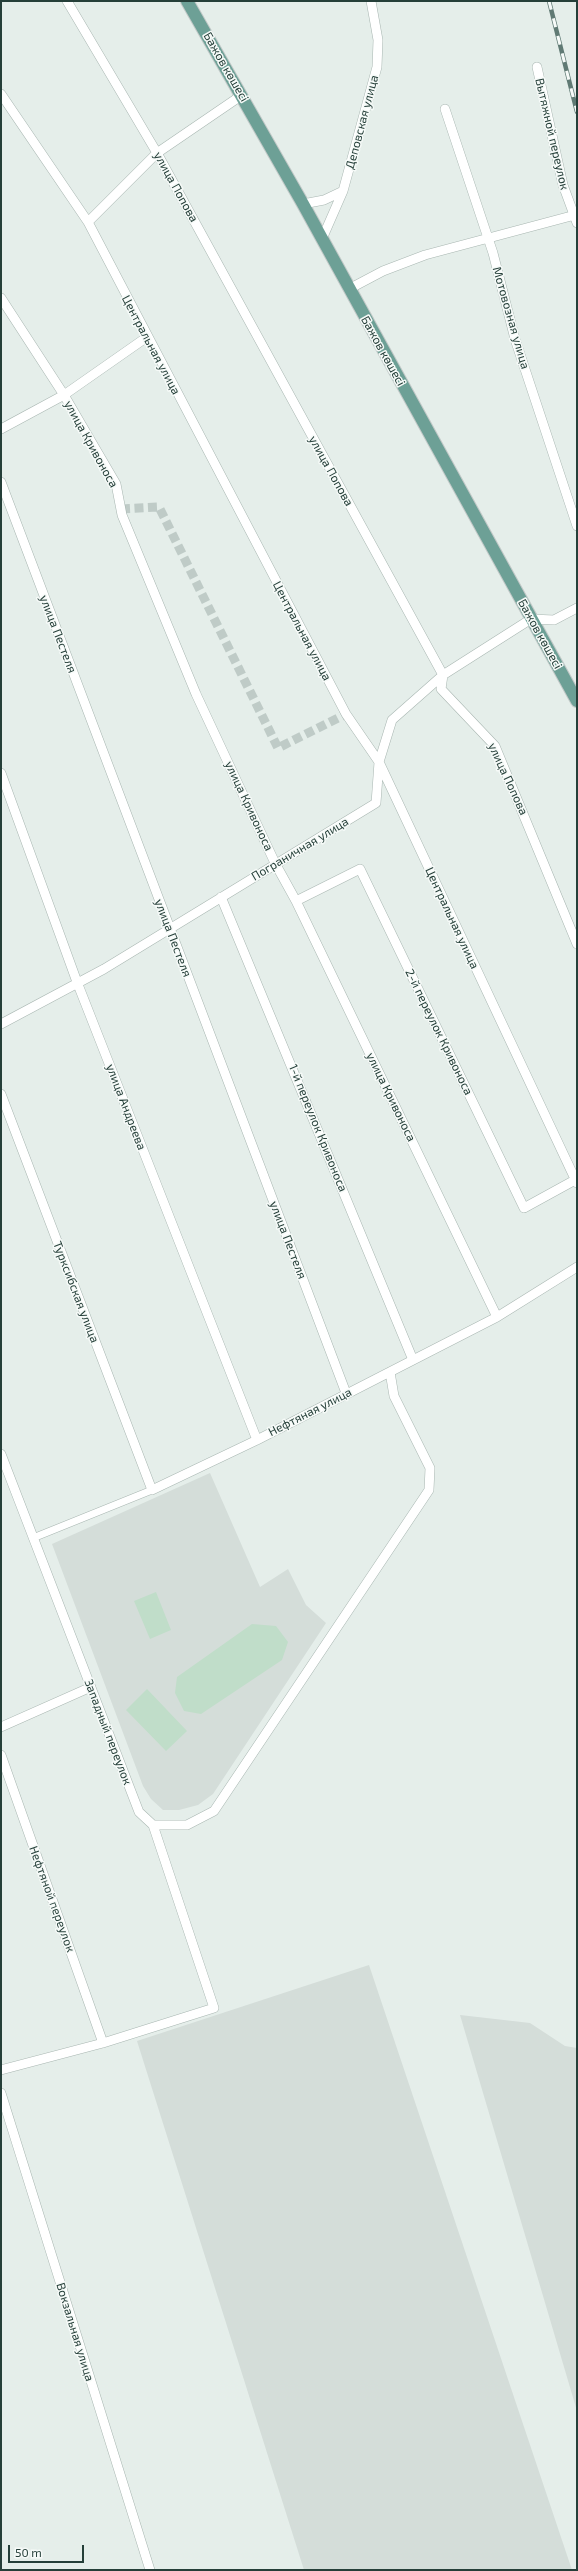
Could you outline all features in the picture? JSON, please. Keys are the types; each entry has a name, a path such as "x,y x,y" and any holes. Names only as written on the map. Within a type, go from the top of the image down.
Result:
{"main road":[{"name":"Бажов көшесі","path":"187,1 242,94 577,701"}],"street":[{"name":"улица Попова","path":"68,1 157,153 443,675 441,689 495,746 577,944"},
{"name":"Деповская улица","path":"322,239 343,191 377,67 378,40 371,1"},
{"name":"Вытяжной переулок","path":"537,67 563,185 576,219"},
{"name":"Центральная улица","path":"1,94 88,222 346,714 379,762 576,1181"},
{"path":"88,222 157,153 242,94"},
{"name":"Мотовозная улица","path":"445,109 488,239 515,339 577,526"},
{"path":"303,204 324,200 343,191"},
{"path":"324,200 332,205 333,213"},
{"path":"349,289 405,262 488,239 576,219"},
{"name":"улица Кривоноса","path":"1,298 64,395 116,484 122,516 196,694 275,863 296,901 497,1317"},
{"path":"1,430 64,395 147,337"},
{"name":"улица Пестеля","path":"1,482 346,1393"},
{"path":"531,619 554,620 577,608"},
{"name":"Пограничная улица","path":"1,1024 77,982 104,969 376,802 379,762 392,720 443,675 531,619"},
{"name":"улица Андреева","path":"1,772 77,982 257,1440"},
{"name":"2-й переулок Кривоноса","path":"296,901 360,868 524,1208 576,1181"},
{"name":"1-й переулок Кривоноса","path":"221,897 413,1360"},
{"name":"Турксибская улица","path":"1,1094 152,1490"},
{"name":"Нефтяная улица","path":"33,1538 152,1490 257,1440 346,1393 497,1317 577,1267"},
{"path":"152,1825 187,1825 214,1811 429,1490 430,1468 394,1396 390,1372"},
{"name":"Западный переулок","path":"1,1454 139,1812 152,1825 214,2008 103,2042"},
{"path":"1,1727 91,1687"},
{"name":"Нефтяной переулок","path":"1,1755 103,2042"},
{"path":"1,2070 103,2042"},
{"name":"Вокзальная улица","path":"1,2093 150,2570"}],"shaded area":[{"path":"210,1473 260,1587 288,1569 306,1605 326,1623 213,1794 198,1805 179,1810 163,1810 151,1799 143,1786 52,1544"},
{"path":"369,1965 572,2570 304,2570 137,2041"},
{"path":"460,2015 530,2023 565,2046 577,2048 577,2411"}],"green space":[{"path":"156,1592 171,1630 150,1639 134,1601"},
{"path":"252,1624 276,1626 288,1642 282,1660 201,1714 184,1711 175,1693 177,1677"},
{"path":"147,1689 187,1731 166,1751 126,1710"}],"tunnel":[{"path":"121,509 159,507 278,748 346,714"}],"railway":[{"path":"549,1 577,112"}]}
